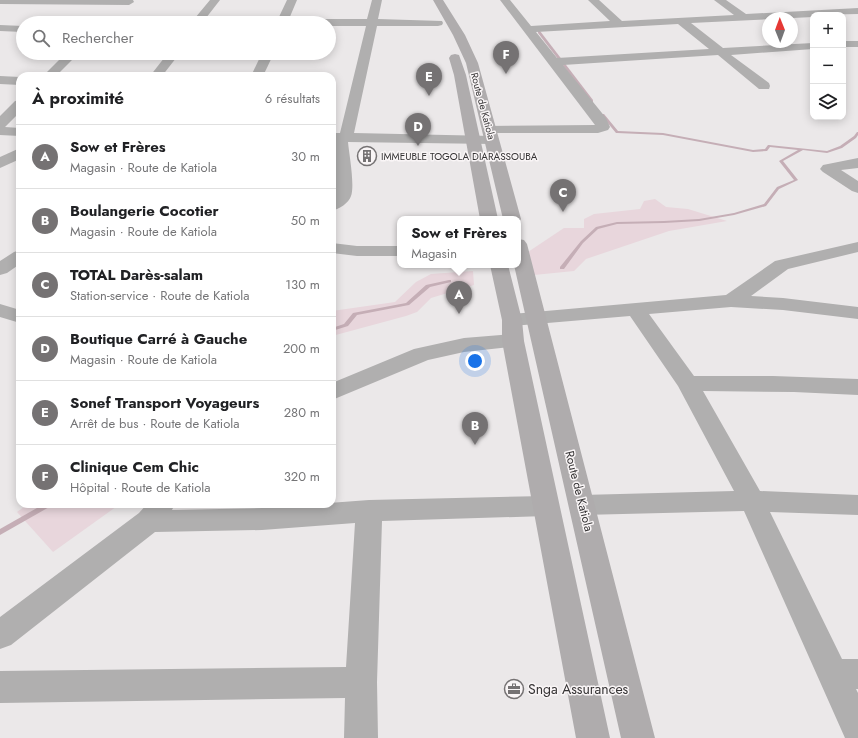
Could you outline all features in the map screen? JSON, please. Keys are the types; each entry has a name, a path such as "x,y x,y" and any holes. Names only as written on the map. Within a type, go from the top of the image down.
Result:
{"highway":[{"name":"Route de Katiola","path":"425,0 453,51 460,75 488,216"},
{"name":"Route de Katiola","path":"438,0 459,36 472,63 511,216"},
{"name":"Route de Katiola","path":"500,268 582,506 638,738"},
{"name":"Route de Katiola","path":"519,268 521,326 546,506 593,738"}],"street":[{"path":"203,16 215,0"},
{"path":"285,16 292,0"},
{"path":"336,202 343,196 338,170 339,137 373,23 377,0"},
{"path":"339,137 472,140 491,134 598,129 603,127 601,121 505,0"},
{"path":"593,0 619,24"},
{"path":"719,0 744,17"},
{"path":"0,1 130,1"},
{"path":"112,16 130,1"},
{"path":"819,3 836,12"},
{"path":"846,13 858,11"},
{"path":"528,29 744,17 810,15"},
{"path":"846,18 853,22"},
{"path":"681,21 764,86"},
{"path":"336,23 438,23"},
{"path":"2,30 16,29"},
{"path":"846,44 858,44"},
{"path":"554,62 810,46"},
{"path":"53,72 66,60"},
{"path":"159,72 169,60"},
{"path":"259,72 265,60"},
{"path":"0,80 16,81"},
{"path":"0,124 16,108"},
{"path":"0,131 16,132"},
{"path":"0,163 16,155"},
{"path":"858,163 827,168 858,188"},
{"path":"731,301 782,265 858,247"},
{"path":"336,248 357,251 397,251"},
{"path":"336,390 422,354 464,345 521,326 635,309 731,301 783,304 858,314"},
{"path":"635,309 688,384 845,674 858,729"},
{"path":"0,310 16,316"},
{"path":"688,384 765,383 858,387"},
{"path":"582,506 752,501 858,505"},
{"path":"0,635 155,513 262,519 369,511 546,506"},
{"path":"361,738 369,511"},
{"path":"0,688 362,682"}],"shaded area":[{"path":"655,199 666,207 688,209 727,221 669,231 586,259 574,271 534,275 528,252 564,228 584,228 584,219 594,214 640,209 644,201"},
{"path":"473,271 474,285 431,298 417,312 406,316 336,335 336,310 395,302 416,282 431,274"},
{"path":"22,508 114,508 53,552 17,512"}],"waterway":[{"path":"539,32 592,101"},
{"path":"603,115 617,132 663,134 753,151 766,150 769,146 802,149"},
{"path":"802,149 827,152 841,147 858,133"},
{"path":"562,268 582,242 597,228 617,223 699,220 734,214 765,205 778,188 796,180 781,161 802,149"},
{"path":"336,329 346,325 355,314 407,304 428,286 449,281"},
{"path":"0,532 42,508"}],"place":[{"name":"Clinique Cem Chic","path":"506,74"},
{"name":"Sonef Transport Voyageurs","path":"429,96"},
{"name":"Boutique Carré à Gauche","path":"418,146"},
{"name":"IMMEUBLE TOGOLA DIARASSOUBA","path":"367,156"},
{"name":"TOTAL Darès-salam","path":"563,212"},
{"name":"Sow et Frères","path":"459,314"},
{"name":"Boulangerie Cocotier","path":"475,445"},
{"name":"Snga Assurances","path":"514,689"}]}
